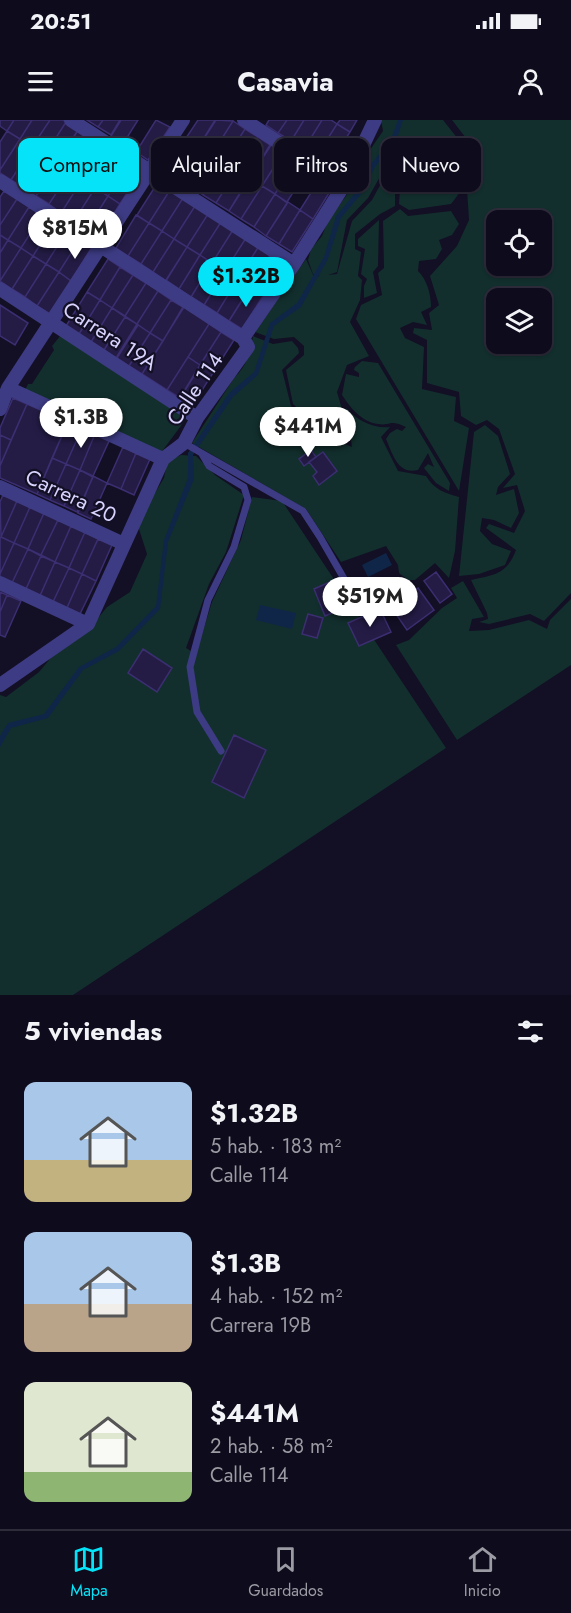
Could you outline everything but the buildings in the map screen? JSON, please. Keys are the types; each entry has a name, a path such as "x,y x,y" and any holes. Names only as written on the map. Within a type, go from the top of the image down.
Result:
{"street":[{"path":"71,120 294,264"},
{"path":"0,409 8,388 183,120"},
{"path":"244,120 274,140"},
{"name":"Calle 114","path":"366,138 375,120"},
{"path":"0,181 243,338"},
{"name":"Calle 114","path":"88,624 163,459 184,443 197,418 248,347 243,338 340,192"},
{"name":"Carrera 19A","path":"0,289 197,418"},
{"path":"8,388 163,459"},
{"name":"Carrera 20","path":"0,487 124,544"},
{"path":"0,584 88,624"},
{"path":"0,685 88,624"}],"lane":[{"path":"184,443 303,511 364,615"},
{"path":"202,454 209,466 244,487 248,500 234,547 208,600 190,667 197,712 221,751"}],"green space":[{"path":"381,120 443,120 457,138 381,138 381,175 368,198 347,220 337,272 328,275 337,274 352,221 372,200 381,184 381,192 395,192 395,206 380,214 355,234 355,249 361,252 358,276 362,280 360,300 350,322 369,356 347,365 337,392 346,423 348,443 319,429 293,404 286,370 304,355 304,346 294,337 274,339 255,332 306,259 314,277 320,276 313,274 308,260 311,249 322,236 328,221 349,192 369,192 369,151 383,131"},
{"path":"452,120 571,120 571,593 544,621 530,614 489,624 479,622 488,619 487,613 471,580 487,577 504,569 516,550 486,528 489,524 514,533 525,511 517,485 503,488 515,474 499,429 487,420 476,425 461,416 459,392 427,383 427,340 413,333 414,328 432,330 429,313 439,305 430,276 457,246 469,220 467,192 481,192 481,138 466,138"},
{"path":"400,192 460,192 451,204 409,210 399,204"},
{"path":"400,209 408,216 451,211 459,224 452,235 439,240 442,249 436,259 419,261 418,271 426,283 430,297 431,307 421,312 427,325 413,322 400,328 405,338 424,347 422,389 456,397 454,421 469,428 459,491 356,319 361,305 382,295 378,273 384,268 383,221"},
{"path":"379,220 378,266 373,272 377,293 364,298 364,286 367,279 361,274 365,249 358,246 358,239"},
{"path":"61,335 186,419 160,454 24,392 28,384 32,384 54,350 52,346"},
{"path":"253,336 273,344 292,341 298,348 299,353 282,370 291,406 317,432 352,447 346,408 366,423 378,427 390,427 381,437 398,471 426,476 440,490 459,497 455,551 449,578 435,563 415,580 408,580 399,573 398,565 386,546 341,562 306,509 192,443 245,364"},
{"path":"362,361 378,363 450,483 449,491 436,483 424,468 428,464 434,467 428,453 418,470 406,470 397,462 386,439 390,433 397,429 402,431 406,427 396,423 378,424 366,420 352,409 342,395 346,374 359,377 359,373 354,370"},
{"path":"485,425 498,436 510,474 498,487 496,495 514,489 519,513 511,528 494,520 482,518 480,531 492,544 511,551 505,565 479,574 459,576 474,432"},
{"path":"181,455 196,456 215,475 244,495 226,552 209,584 186,648 196,654 212,602 241,540 252,497 282,501 446,748 73,995 0,995 0,695 6,697 39,672 69,636 95,622 107,607 130,592 147,554 137,523 164,478 167,462"},
{"path":"463,581 484,617 472,619 469,631 489,630 529,620 547,629 550,620 571,599 571,665 457,740 396,645 409,640 442,608 457,598 451,588"}],"water":[{"path":"398,120 403,120 397,138 391,138"},
{"path":"381,152 381,160 369,179 371,164"},
{"path":"356,192 362,192 341,218 328,259 301,307 274,326 258,375 233,397 193,455 194,479 168,542 160,609 119,651 83,670 48,718 11,728 0,747 0,736 8,723 44,714 79,667 116,647 156,606 164,540 188,478 188,453 229,393 254,372 270,323 297,303 324,257 336,216"},
{"path":"386,553 392,565 368,577 362,565"},
{"path":"260,605 296,613 292,629 256,620"}]}
